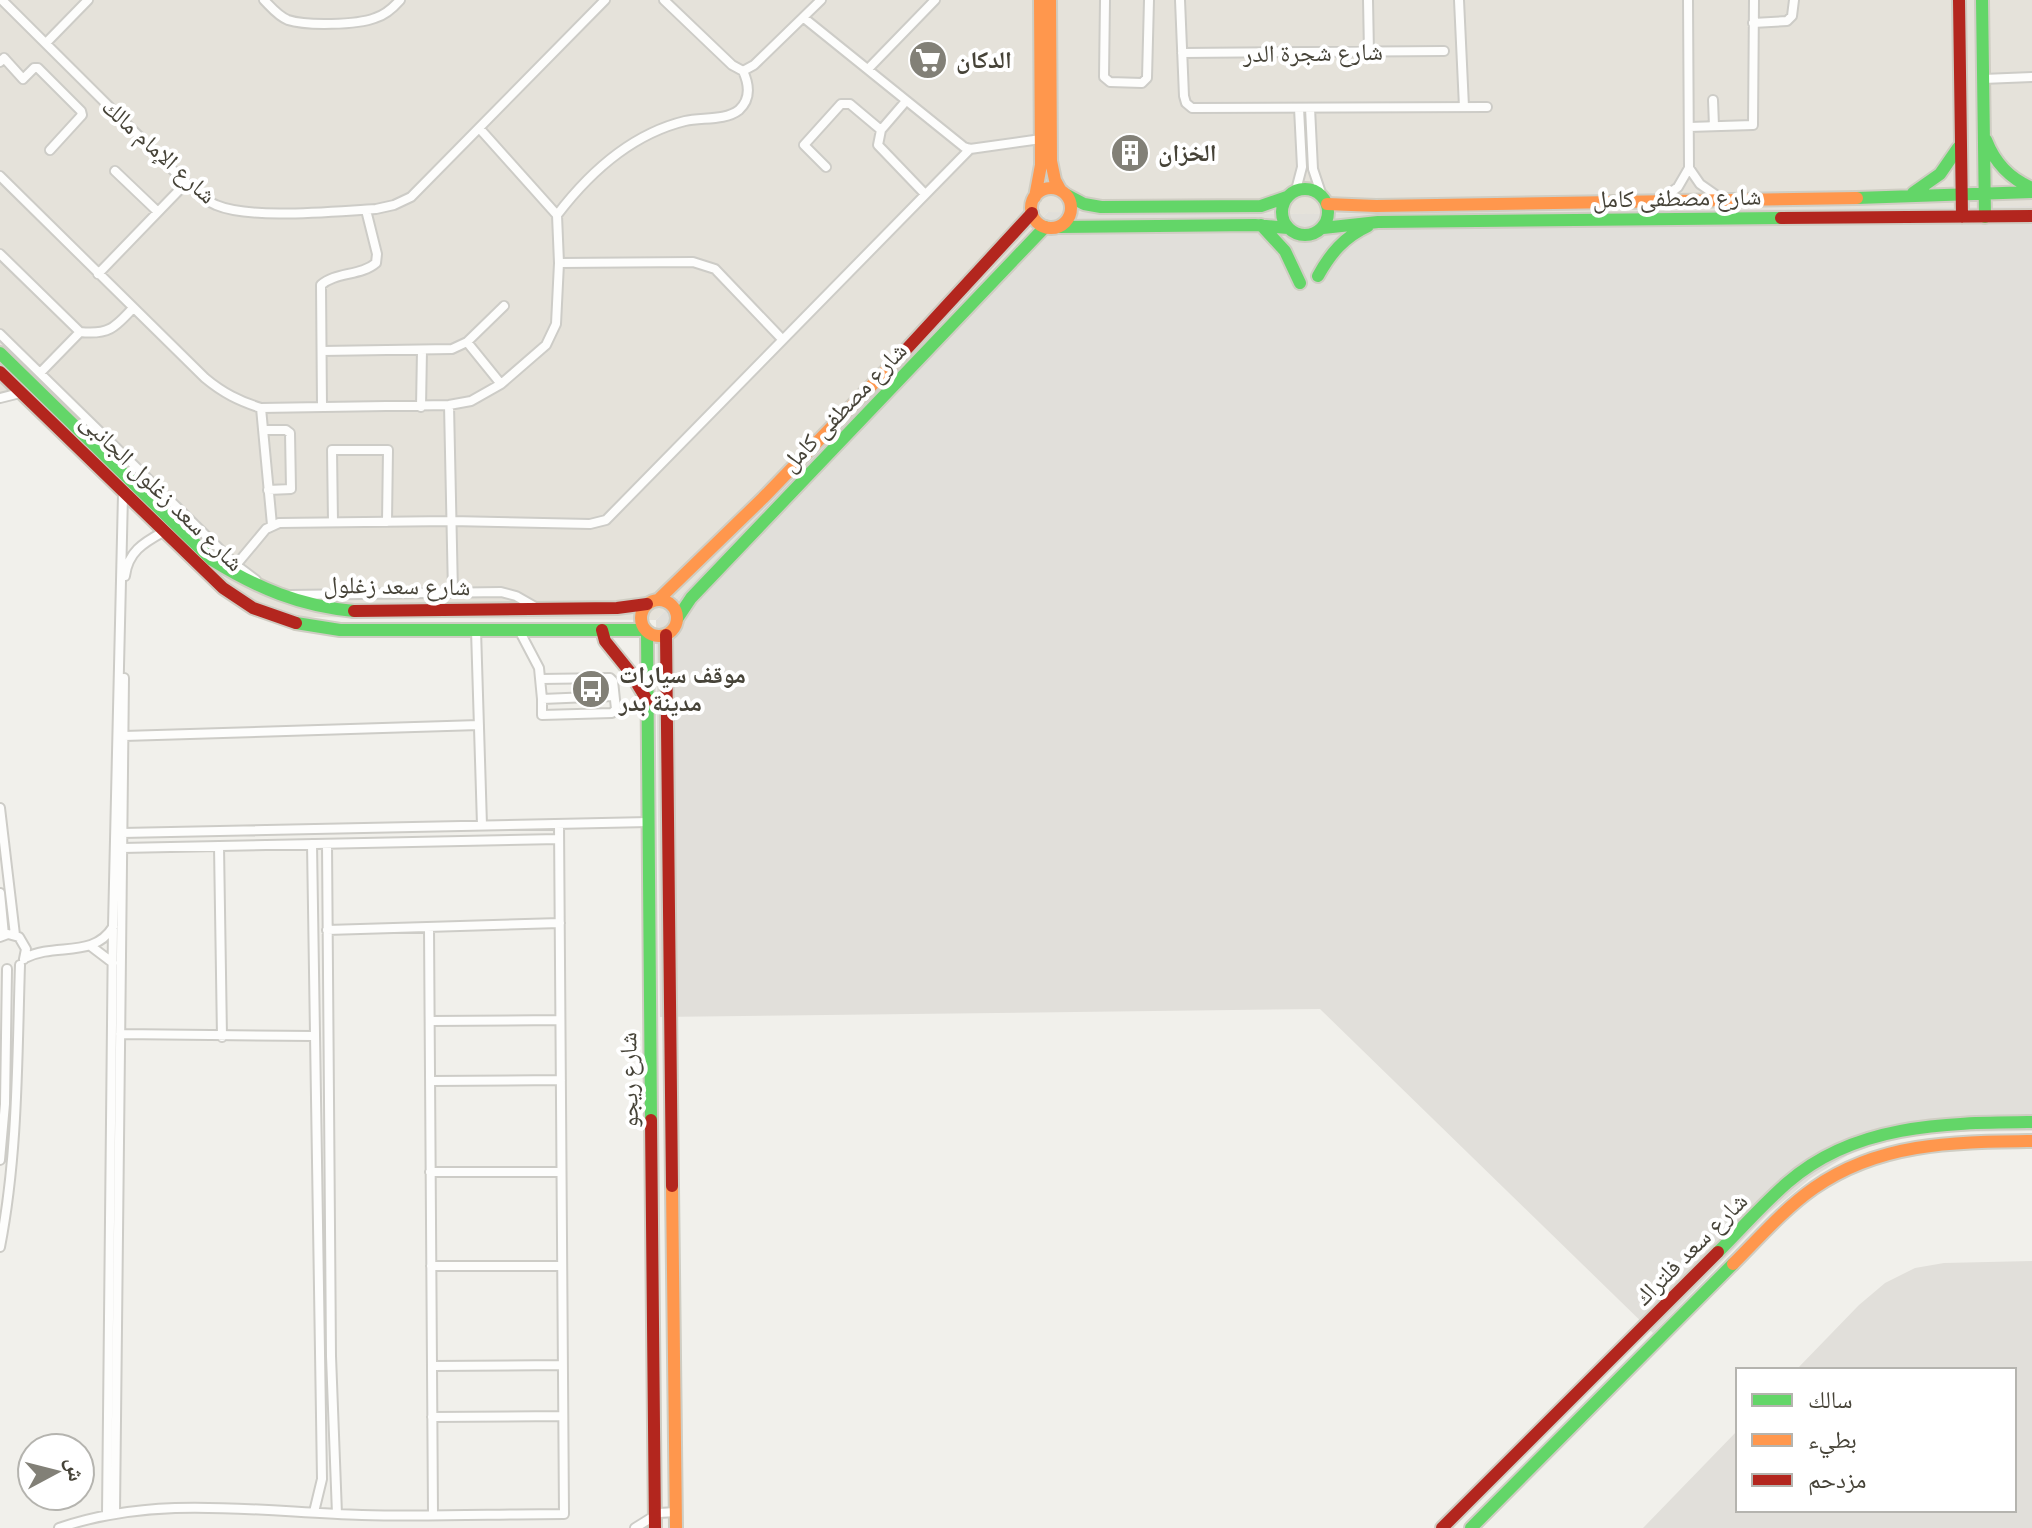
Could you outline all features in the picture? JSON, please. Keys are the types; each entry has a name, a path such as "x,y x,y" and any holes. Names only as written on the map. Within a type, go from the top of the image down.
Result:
{"street":[{"name":"شارع الإمام مالك","path":"2,0 186,183 211,204 235,211 366,210 394,205 411,197 605,0"},
{"path":"46,43 88,0"},
{"path":"264,0 278,14 310,23 367,21 384,14 400,0"},
{"path":"557,215 587,178 639,140 684,121 728,116 738,111 745,102 749,92 743,71 732,65 664,0"},
{"path":"743,71 754,65 821,0"},
{"path":"868,69 935,0"},
{"path":"1040,0 1041,139 1046,170 1064,193 1071,209 1066,222 1060,227"},
{"path":"1050,0 1046,170 1032,213 1037,222 1045,227 1258,225 1288,228 1303,236 1314,234 1323,228 1329,214 1313,169 1310,108"},
{"path":"1105,0 1104,77 1110,82 1142,83 1147,78 1149,0"},
{"path":"1180,0 1185,100 1192,108 1487,107"},
{"path":"1368,0 1369,52"},
{"path":"1459,0 1464,107"},
{"path":"1660,200 1678,187 1689,168 1688,0"},
{"path":"1689,127 1753,125 1754,0"},
{"path":"1753,23 1787,21 1794,9 1794,0"},
{"path":"1959,0 1962,217"},
{"path":"1982,0 1985,217"},
{"path":"804,18 958,144 970,149 1041,139"},
{"name":"شارع شجرة الدر","path":"1182,53 1444,51"},
{"path":"0,62 4,58 23,79 38,68 81,111 82,115 50,150"},
{"path":"1983,79 2032,77"},
{"path":"1713,100 1714,126"},
{"path":"906,101 881,130 877,140 881,150 925,194"},
{"path":"826,167 804,145 841,104 850,104 881,130"},
{"path":"1288,228 1282,216 1302,167 1299,108"},
{"path":"0,176 222,392 241,402 261,408 449,405 471,401 501,384 546,345 554,332 559,263 557,215 480,129"},
{"path":"1983,133 1991,154 2004,171 2032,190"},
{"path":"1902,196 1933,181 1953,159 1960,145"},
{"path":"236,565 272,525 286,522 579,524 603,521 970,149"},
{"path":"1689,168 1707,191 1724,199"},
{"path":"115,171 158,212"},
{"path":"98,274 186,183"},
{"path":"1035,197 1047,189 1094,206 1254,206 1270,205 1307,188 1325,200"},
{"name":"شارع مصطفى كامل","path":"1325,200 1364,206 1902,196 2032,190"},
{"path":"1093,226 1094,206"},
{"path":"1254,206 1259,215 1258,225"},
{"path":"1364,206 1357,214 1364,223"},
{"path":"322,407 322,283 369,269 376,263 377,254 366,210"},
{"name":"شارع مصطفى كامل","path":"653,602 683,578 962,290 1032,213"},
{"name":"شارع مصطفى كامل","path":"1323,228 1378,222 2032,216"},
{"path":"1318,276 1330,254 1348,237 1378,222"},
{"path":"1258,225 1285,251 1300,283"},
{"name":"شارع مصطفى كامل","path":"677,619 696,593 1045,227"},
{"path":"0,254 80,332 104,332 115,328 133,308"},
{"path":"559,263 707,264 782,339"},
{"path":"322,351 452,349 467,342 504,306"},
{"path":"40,373 80,332"},
{"name":"شارع سعد زغلول الجانبى","path":"0,334 236,565 274,590 304,596 509,593 538,609"},
{"path":"467,342 501,384"},
{"path":"421,407 422,350"},
{"name":"شارع سعد زغلول","path":"0,353 123,493 226,591 266,615 291,623 340,630 646,631"},
{"name":"شارع سعد زغلول","path":"0,372 20,393 75,436 212,560 277,597 330,610 357,611 617,608 653,602"},
{"path":"0,398 20,393"},
{"path":"449,405 453,593"},
{"path":"261,408 272,525"},
{"path":"263,430 286,430 290,433 291,489 268,490"},
{"path":"333,522 332,450 388,450 387,522"},
{"path":"113,1368 113,926 123,493"},
{"path":"111,1514 125,572 139,546 163,532"},
{"path":"683,578 696,593"},
{"path":"653,602 674,608 677,619 674,628 666,635 656,636 646,631 641,616 653,602"},
{"path":"476,630 482,825"},
{"path":"519,630 539,668 542,715 612,713 616,709 610,678 541,679"},
{"path":"602,630 605,641 630,672 648,702"},
{"name":"شارع ريجو","path":"646,631 655,1521"},
{"name":"شارع ريجو","path":"666,635 676,1528"},
{"path":"647,669 666,669"},
{"path":"542,699 614,696"},
{"path":"124,736 479,725"},
{"path":"0,808 19,938 26,949 22,961 12,1169 0,1247"},
{"path":"122,833 649,822"},
{"path":"59,1528 111,1514 173,1508 337,1514 564,1514 559,824"},
{"path":"423,827 423,842"},
{"path":"122,848 559,839"},
{"path":"312,844 322,1479 314,1512"},
{"path":"327,844 330,1280 337,1514"},
{"path":"219,846 222,1037"},
{"path":"0,893 2,936 19,938 47,949"},
{"path":"312,912 327,912"},
{"path":"327,930 560,923"},
{"path":"0,1160 5,1104 4,968 47,949 92,947 113,926"},
{"path":"429,927 433,1514"},
{"path":"92,947 113,963"},
{"path":"430,1021 560,1020"},
{"path":"120,1034 314,1036"},
{"path":"651,1047 671,1047"},
{"path":"430,1081 561,1080"},
{"path":"2030,1122 2030,1141"},
{"name":"شارع سعد فلتراك","path":"1442,1528 1784,1186 1826,1156 1848,1144 1894,1129 1942,1124 2030,1122"},
{"name":"شارع سعد فلتراك","path":"1471,1528 1798,1201 1834,1174 1884,1152 1937,1142 2030,1141"},
{"path":"430,1172 561,1172"},
{"path":"1784,1186 1798,1201"},
{"path":"431,1266 562,1266"},
{"path":"318,1281 330,1280"},
{"path":"1654,1318 1668,1332"},
{"path":"1639,1333 1653,1347"},
{"path":"432,1366 563,1365"},
{"path":"432,1417 563,1416"},
{"path":"635,1528 676,1512"}],"shaded area":[{"path":"0,0 2032,0 2032,206 1311,214 1048,212 656,620 303,617 246,598 217,578 20,388 0,395"},
{"path":"2032,206 2032,1131 1936,1132 1888,1140 1848,1155 1811,1178 1769,1213 1653,1333 1320,1009 660,1017 656,620 1048,212 1311,214"},
{"path":"2032,1261 2032,1528 1643,1528 1736,1432 1736,1512 2016,1512 2016,1368 1798,1368 1859,1305 1885,1283 1915,1268 1944,1263"}],"traffic: fast":[{"path":"1982,0 1985,217"},
{"path":"1986,140 2004,169 2032,188"},
{"path":"1913,193 1940,174 1958,148"},
{"path":"1305,189 1322,195 1328,212 1322,229 1305,235 1288,229 1282,212 1288,195 1305,189"},
{"path":"1857,198 2032,192"},
{"path":"1067,195 1084,204 1101,207 1261,206 1287,197"},
{"path":"1323,228 1378,222 1781,218"},
{"path":"1060,227 1255,225 1288,228"},
{"path":"1261,225 1285,251 1300,283"},
{"path":"1318,276 1338,247 1368,226"},
{"path":"677,619 691,598 1045,227"},
{"path":"0,353 212,560 280,594 315,605 354,611"},
{"path":"296,623 340,630 645,630"},
{"path":"647,632 651,1120"},
{"path":"1718,1252 1787,1183 1842,1148 1903,1130 2032,1122"},
{"path":"1471,1528 1733,1264"}],"traffic: slow":[{"path":"1035,197 1041,165 1040,0"},
{"path":"1050,0 1051,161 1061,191"},
{"path":"1051,188 1065,194 1071,208 1065,222 1051,228 1037,222 1031,208 1037,194 1051,188"},
{"path":"1327,204 1376,206 1857,198"},
{"path":"658,600 763,498 902,354"},
{"path":"659,600 672,605 677,618 672,631 659,636 646,631 641,618 646,605 659,600"},
{"path":"1733,1264 1803,1196 1865,1161 1891,1153 1946,1144 2032,1141"},
{"path":"672,1186 676,1528"}],"traffic: jam":[{"path":"1959,0 1962,217"},
{"path":"902,354 1032,213"},
{"path":"1781,218 2032,216"},
{"path":"0,372 223,588 253,608 296,623"},
{"path":"354,611 617,608 647,604"},
{"path":"602,630 605,641 647,700"},
{"path":"666,635 672,1186"},
{"path":"651,1120 655,1528"},
{"path":"1442,1528 1718,1252"}],"place":[{"name":"الدكان","path":"928,60"},
{"name":"الخزان","path":"1130,153"},
{"name":"موقف سيارات مدينة بدر","path":"591,689"}]}
